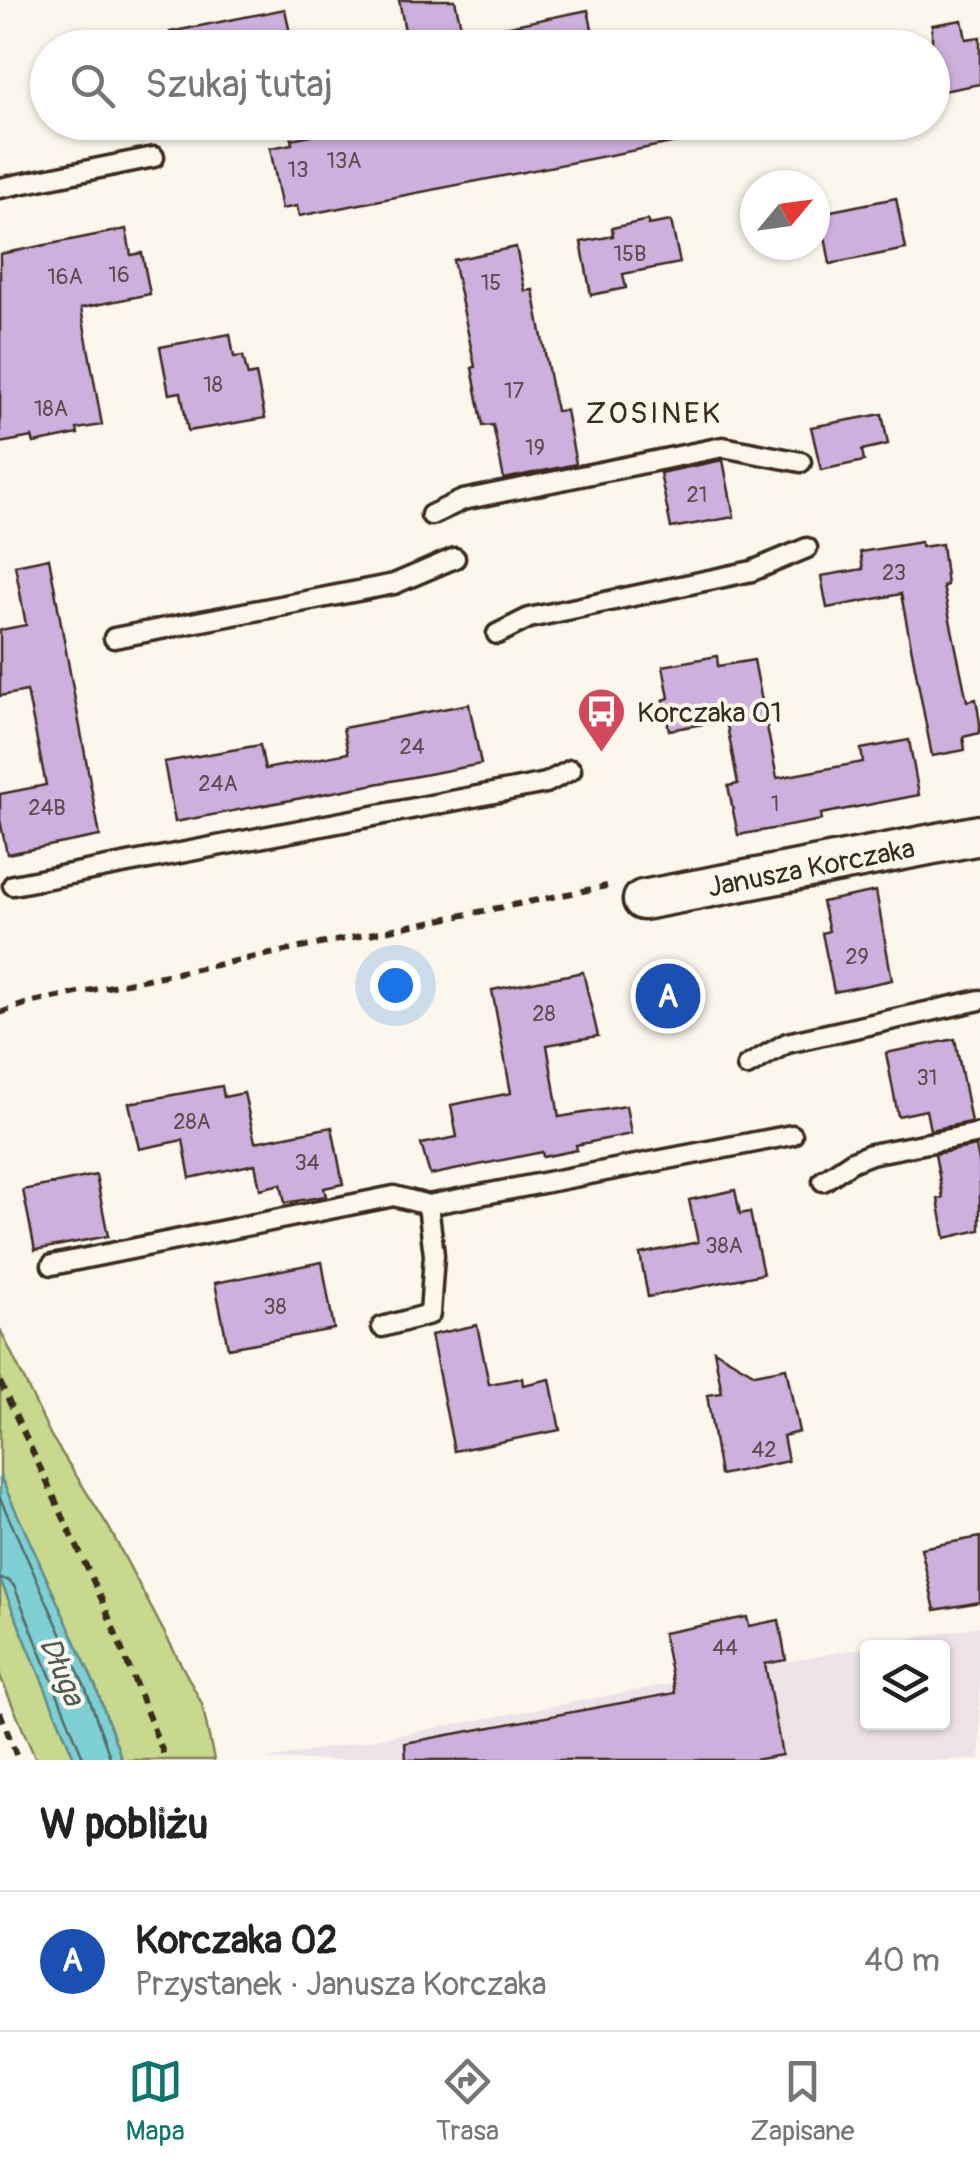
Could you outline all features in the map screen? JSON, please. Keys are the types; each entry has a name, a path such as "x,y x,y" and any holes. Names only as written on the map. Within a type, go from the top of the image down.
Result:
{"street":[{"name":"Janusza Korczaka","path":"626,893 980,835"}],"lane":[{"path":"0,188 154,158"},
{"path":"432,515 463,500 723,447 801,462"},
{"path":"497,634 529,618 752,571 807,548"},
{"path":"114,638 394,584 455,558"},
{"path":"13,885 546,783 571,770"},
{"path":"747,1066 788,1043 980,1000"},
{"path":"822,1181 871,1154 980,1133"},
{"path":"52,1264 394,1196 428,1204 792,1136"},
{"path":"382,1327 430,1314 434,1255 428,1204"}],"path":[{"path":"0,1013 28,1003 626,893"},
{"path":"0,1382 102,1600 166,1760"},
{"path":"0,1712 18,1760"}],"shaded area":[{"path":"980,1626 980,1760 264,1760 860,1648 860,1730 950,1730 950,1640 905,1640"}],"green space":[{"path":"0,1329 51,1436 108,1526 202,1704 214,1760 122,1760 95,1685 0,1476"},
{"path":"0,1579 75,1760 36,1760 0,1676"}],"water":[{"name":"Długa","path":"0,1476 95,1685 122,1760 75,1760 0,1579"}],"building":[{"path":"399,0 455,0 462,30 405,30"},
{"path":"285,9 289,30 180,30"},
{"path":"588,10 592,30 490,30"},
{"path":"962,20 966,39 980,37 980,84 950,90 950,30 932,30 932,25"},
{"path":"291,140 687,140 299,216 297,206 282,209 270,148 292,144"},
{"path":"896,198 906,249 830,264 830,211"},
{"path":"648,220 648,225 671,221 680,263 623,274 626,288 591,295 581,242 613,236 612,228"},
{"path":"126,229 131,255 142,253 150,294 81,308 102,425 34,443 32,437 0,443 0,254"},
{"path":"516,247 525,291 533,290 556,411 566,410 576,464 504,479 493,425 483,426 453,260"},
{"path":"230,334 234,357 243,356 248,376 256,374 265,418 188,431 181,392 169,394 160,347"},
{"path":"882,414 888,444 862,450 864,461 821,470 811,427"},
{"path":"723,460 734,517 671,528 660,473"},
{"path":"921,542 922,547 942,544 947,585 943,586 967,701 976,699 980,723 980,733 963,737 965,750 932,756 901,594 827,608 821,576 863,569 860,552"},
{"path":"49,558 100,836 7,854 0,820 0,794 46,785 27,691 0,696 0,630 26,625 15,565"},
{"path":"717,656 718,666 754,660 777,778 863,762 861,749 909,740 919,795 821,814 822,820 738,835 728,786 738,784 726,720 669,730 663,700 669,698 663,666"},
{"path":"469,704 481,764 175,822 164,762 260,745 265,769 348,753 343,728"},
{"path":"876,891 892,980 834,992 822,933 829,931 822,902"},
{"path":"583,972 598,1036 547,1045 559,1117 626,1106 631,1134 576,1145 577,1150 543,1157 542,1152 430,1175 421,1144 457,1137 451,1105 511,1093 492,990"},
{"path":"955,1039 971,1122 930,1130 926,1110 898,1116 886,1053"},
{"path":"222,1086 224,1097 244,1093 255,1142 332,1127 343,1184 324,1188 326,1196 285,1203 281,1184 260,1189 255,1164 190,1178 183,1140 139,1149 129,1103"},
{"path":"976,1146 980,1166 980,1230 945,1238 935,1154"},
{"path":"96,1175 108,1236 35,1250 23,1190"},
{"path":"735,1190 740,1214 750,1212 763,1274 648,1297 640,1254 698,1242 689,1200"},
{"path":"322,1262 334,1329 228,1348 215,1283"},
{"path":"477,1325 489,1384 522,1378 523,1385 550,1379 560,1430 454,1451 431,1335"},
{"path":"714,1350 755,1374 786,1368 799,1432 783,1436 788,1461 720,1475 707,1395 722,1393"},
{"path":"980,1537 980,1602 935,1610 921,1548"},
{"path":"747,1617 749,1626 779,1620 786,1660 765,1664 782,1755 754,1760 406,1760 405,1743 675,1693 663,1633"}],"place":[{"name":"Korczaka 01","path":"602,754"},
{"name":"Korczaka 02","path":"668,996"}],"district":[{"name":"ZOSINEK","path":"654,413"}]}
